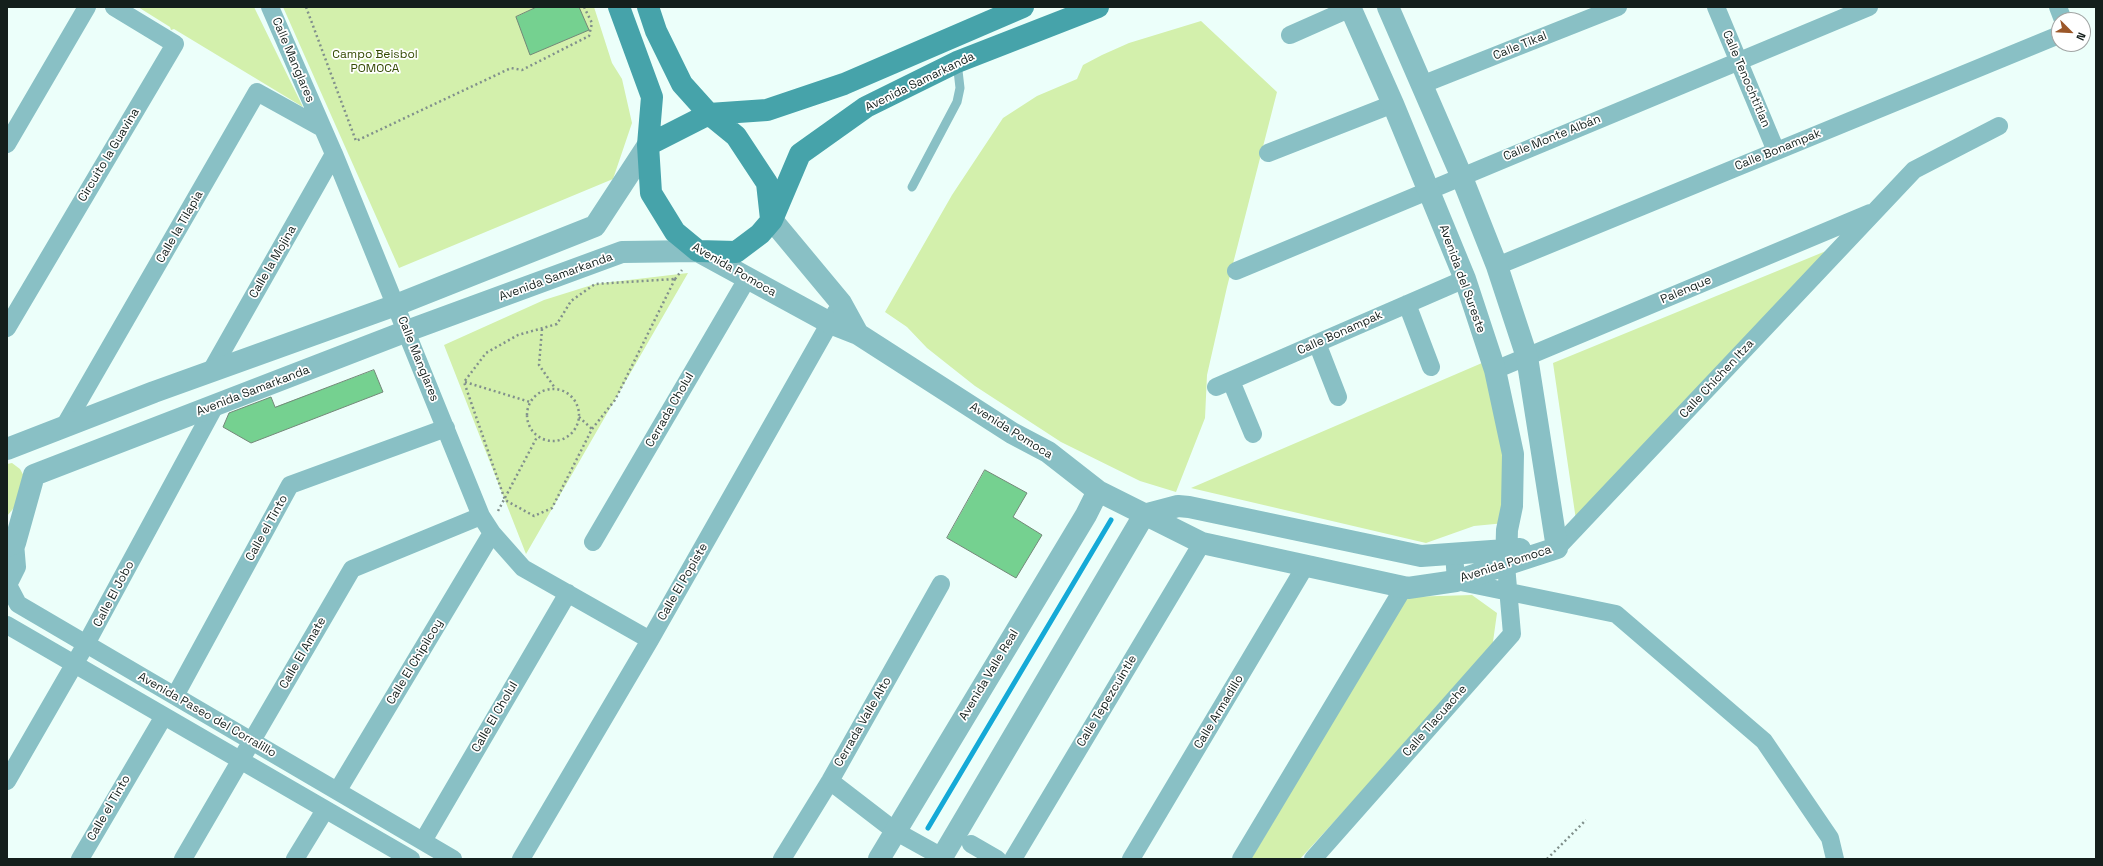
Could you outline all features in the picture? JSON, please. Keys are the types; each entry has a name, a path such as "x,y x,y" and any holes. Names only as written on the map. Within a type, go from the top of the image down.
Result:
{"main road":[{"path":"648,7 656,31 682,84 709,114 736,136 767,183 772,220"},
{"path":"648,145 709,114 767,110 844,84 1023,7"},
{"name":"Avenida Samarkanda","path":"698,251 736,252 760,234 772,220 800,154 866,107 957,62 1098,7"},
{"name":"Avenida Pomoca","path":"622,8 652,97 648,145 651,193 675,232 698,251"}],"street":[{"path":"7,144 88,7"},
{"name":"Circuito la Guavina","path":"7,328 175,44 114,7"},
{"name":"Calle Manglares","path":"270,7 334,154 481,516 492,533 523,568 650,640"},
{"path":"1388,7 1461,175 1497,266 1526,356 1557,548"},
{"name":"Calle Tikal","path":"1421,85 1618,7"},
{"name":"Calle Tenochtitlan","path":"1716,7 1776,151"},
{"name":"Calle Monte Albán","path":"1236,271 1428,191 1461,175 1739,62 1869,7"},
{"path":"1290,35 1350,8"},
{"name":"Avenida del Sureste","path":"1350,8 1393,104 1465,279 1495,370 1513,454 1512,506 1506,558"},
{"name":"Calle Bonampak","path":"1497,266 2051,38"},
{"name":"Calle la Tilapia","path":"65,425 258,92 322,128"},
{"path":"1268,153 1393,104"},
{"name":"Calle Chichen Itza","path":"1557,548 1914,170 1999,126"},
{"path":"11,545 34,475 10,448 65,425 154,392 396,305 595,226 648,145"},
{"name":"Calle la Mojina","path":"211,371 334,154"},
{"name":"Palenque","path":"1495,370 1876,210"},
{"name":"Avenida Pomoca","path":"772,220 841,303 858,334"},
{"name":"Avenida Pomoca","path":"698,251 830,323 858,334 1012,433 1048,452 1098,491 1202,543 1404,587 1456,580 1506,558 1557,548"},
{"name":"Avenida Samarkanda","path":"34,475 407,331 622,252 698,251"},
{"name":"Cerrada Cholul","path":"593,542 747,279"},
{"name":"Calle Bonampak","path":"1253,434 1223,384 1465,279"},
{"name":"Calle El Popiste","path":"521,859 650,640 841,303"},
{"path":"1407,304 1431,366"},
{"path":"1317,343 1338,397"},
{"path":"154,392 168,423"},
{"name":"Calle El Jobo","path":"7,781 86,644 216,404"},
{"name":"Calle el Tinto","path":"175,696 290,486 446,428"},
{"name":"Avenida Valle Real","path":"879,859 1086,515 1098,491"},
{"name":"Avenida Pomoca","path":"1144,515 1178,506 1421,556 1454,553 1506,558"},
{"path":"830,781 896,831 941,858 1144,515"},
{"name":"Calle El Amate","path":"183,859 352,568 481,516"},
{"name":"Calle El Chipilcoy","path":"338,790 492,533"},
{"name":"Calle Tepezcuintle","path":"1013,859 1202,543"},
{"name":"Avenida Paseo del Corralillo","path":"11,545 17,567 8,585 18,604 338,790 453,859"},
{"path":"1454,553 1456,580 1616,614 1764,741 1830,838 1835,859"},
{"name":"Calle Tlacuache","path":"1313,859 1512,634 1510,592 1506,558"},
{"name":"Calle Armadillo","path":"1131,859 1306,566"},
{"name":"Cerrada Valle Alto","path":"782,859 830,781 941,584"},
{"path":"1241,859 1404,587"},
{"name":"Calle El Cholul","path":"423,841 568,593"},
{"name":"Avenida Paseo del Corralillo","path":"7,625 411,859"},
{"name":"Calle el Tinto","path":"80,859 164,716"},
{"path":"295,859 325,810"},
{"path":"971,844 997,859"}],"lane":[{"path":"912,186 957,102 960,88 957,62"}],"path":[{"path":"306,7 356,141 511,68 522,70 589,36 592,22 584,7"},
{"path":"675,279 615,400 592,429 552,508 534,516 504,500 464,382 486,353 518,335 557,324 571,301 595,284 675,279"},
{"path":"542,329 540,366 555,388 573,398 580,417 592,429"},
{"path":"464,382 530,402"},
{"path":"555,388 538,392 530,402 527,420 537,437 555,442 572,434 580,417"},
{"path":"504,500 537,437"},
{"path":"1547,859 1586,820"}],"green space":[{"path":"138,7 254,7 303,107 174,29 171,30 170,27"},
{"name":"Campo Beisbol POMOCA","path":"283,7 594,7 612,63 622,79 632,123 613,179 399,268"},
{"path":"1201,21 1277,92 1227,287 1207,375 1205,418 1176,492 1140,481 1061,442 975,386 927,348 907,327 885,312 952,195 1003,118 1037,96 1077,79 1083,65 1102,55 1129,43"},
{"path":"1826,251 1576,520 1553,363"},
{"path":"688,273 526,554 444,345 544,300 595,284"},
{"path":"1482,363 1511,454 1505,523 1474,526 1426,543 1191,488"},
{"path":"12,463 20,469 25,478 18,503 7,516 7,464"},
{"path":"1472,595 1497,613 1492,649 1300,859 1251,859 1407,597"}],"building":[{"path":"537,7 579,7 589,30 530,55 516,17"},
{"path":"374,370 383,392 251,443 223,427 229,413 271,397 275,407"},
{"path":"985,470 1027,493 1013,517 1042,535 1016,578 947,538"}],"waterway":[{"path":"928,828 1111,520"}]}
